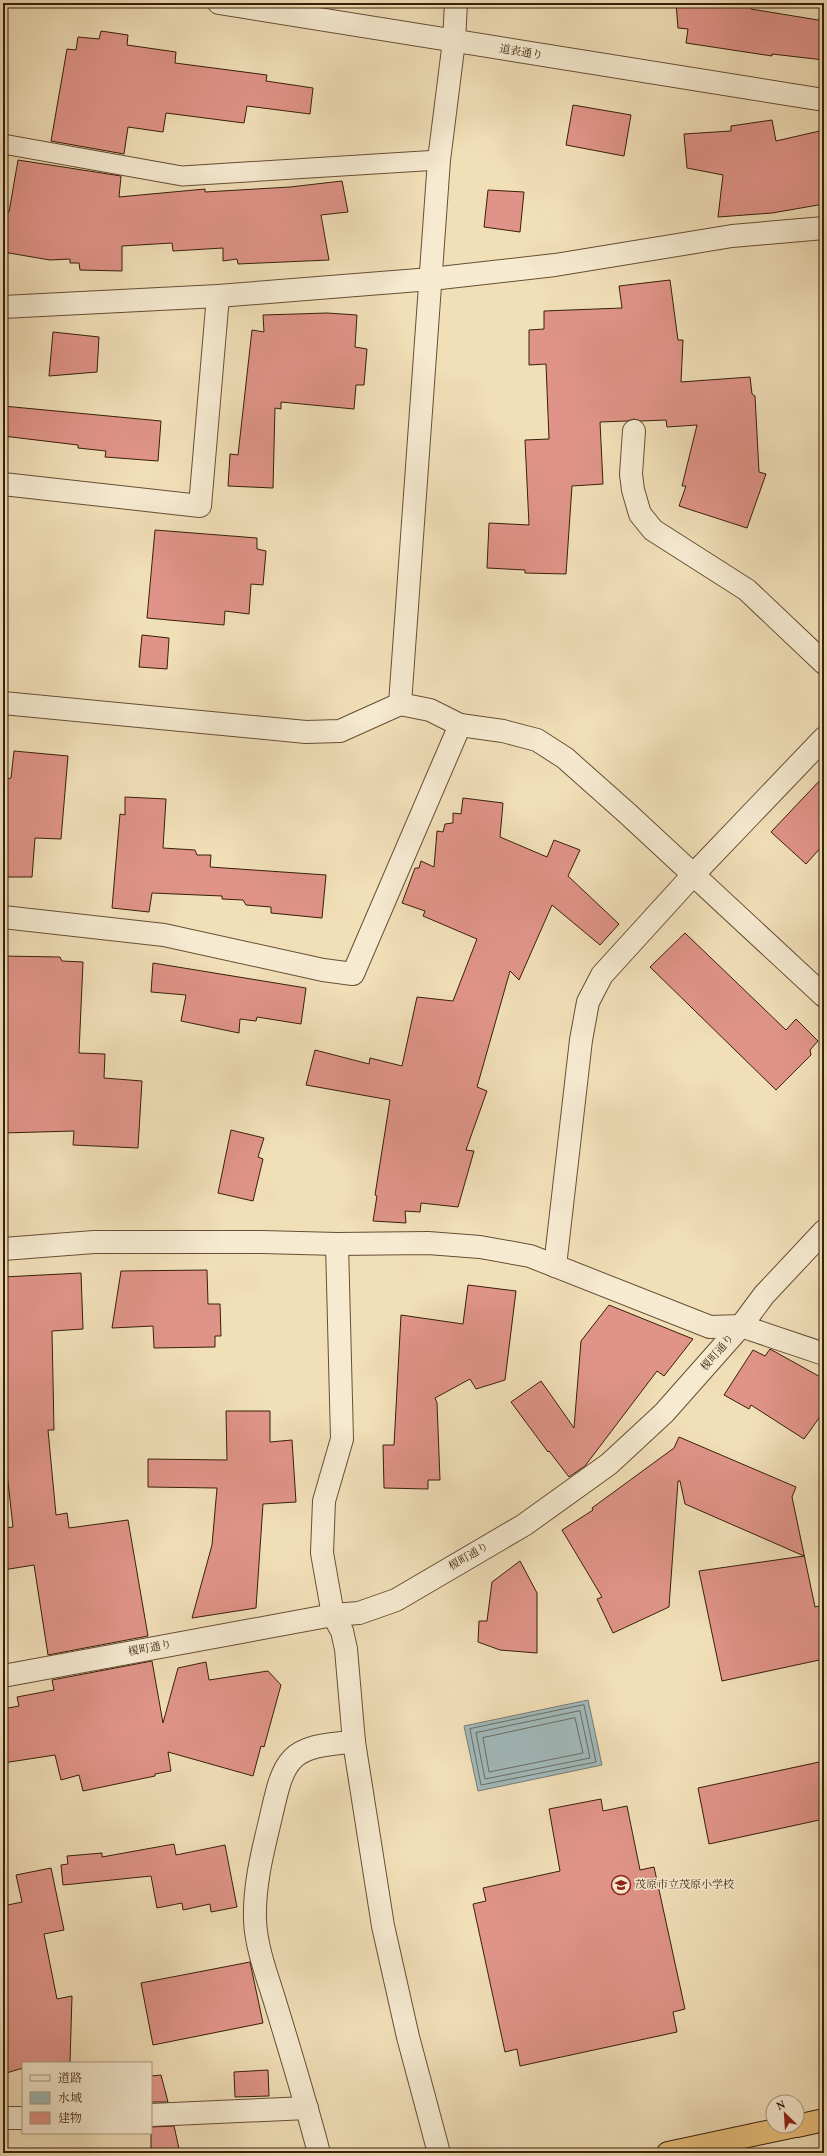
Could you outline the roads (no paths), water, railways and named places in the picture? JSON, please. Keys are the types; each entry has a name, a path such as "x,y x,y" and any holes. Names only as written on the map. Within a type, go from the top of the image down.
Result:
{"highway":[{"path":"805,2124 824,2120"},
{"path":"668,2153 765,2133"}],"street":[{"name":"道表通り","path":"219,3 824,100"},
{"path":"400,704 439,160 454,41 456,3"},
{"path":"3,307 218,296 431,279 555,265 732,236 824,228"},
{"path":"3,484 200,506 218,296"},
{"path":"634,431 631,474 633,490 640,514 648,525 653,530 747,590 824,663"},
{"path":"3,702 306,732 340,731 400,704 430,710 460,726 503,730 537,740 570,763 824,996"},
{"path":"3,917 164,935 322,970 353,974 460,726"},
{"path":"555,1266 581,1040 588,1002 602,975 693,875 824,738"},
{"name":"榎町通り","path":"3,1676 333,1615 359,1613 396,1600 524,1525 568,1495 609,1464 664,1413 741,1326 764,1296 824,1231"},
{"path":"3,1249 94,1242 262,1242 337,1244 428,1243 480,1247 530,1256 710,1327 741,1326 824,1354"},
{"path":"337,1244 342,1439 324,1501 322,1553 333,1615 342,1631 346,1650 354,1742 383,1926 408,2037 439,2153"},
{"path":"319,2153 263,1960 255,1921 256,1883 277,1790 286,1765 307,1748 354,1742"},
{"path":"152,2115 307,2108"},
{"path":"3,2118 22,2118"}],"lane":[{"path":"3,144 182,176 439,160"}],"water":[{"path":"588,1700 602,1765 478,1791 464,1726"}],"place":[{"name":"茂原市立茂原小学校","path":"621,1885"}]}
